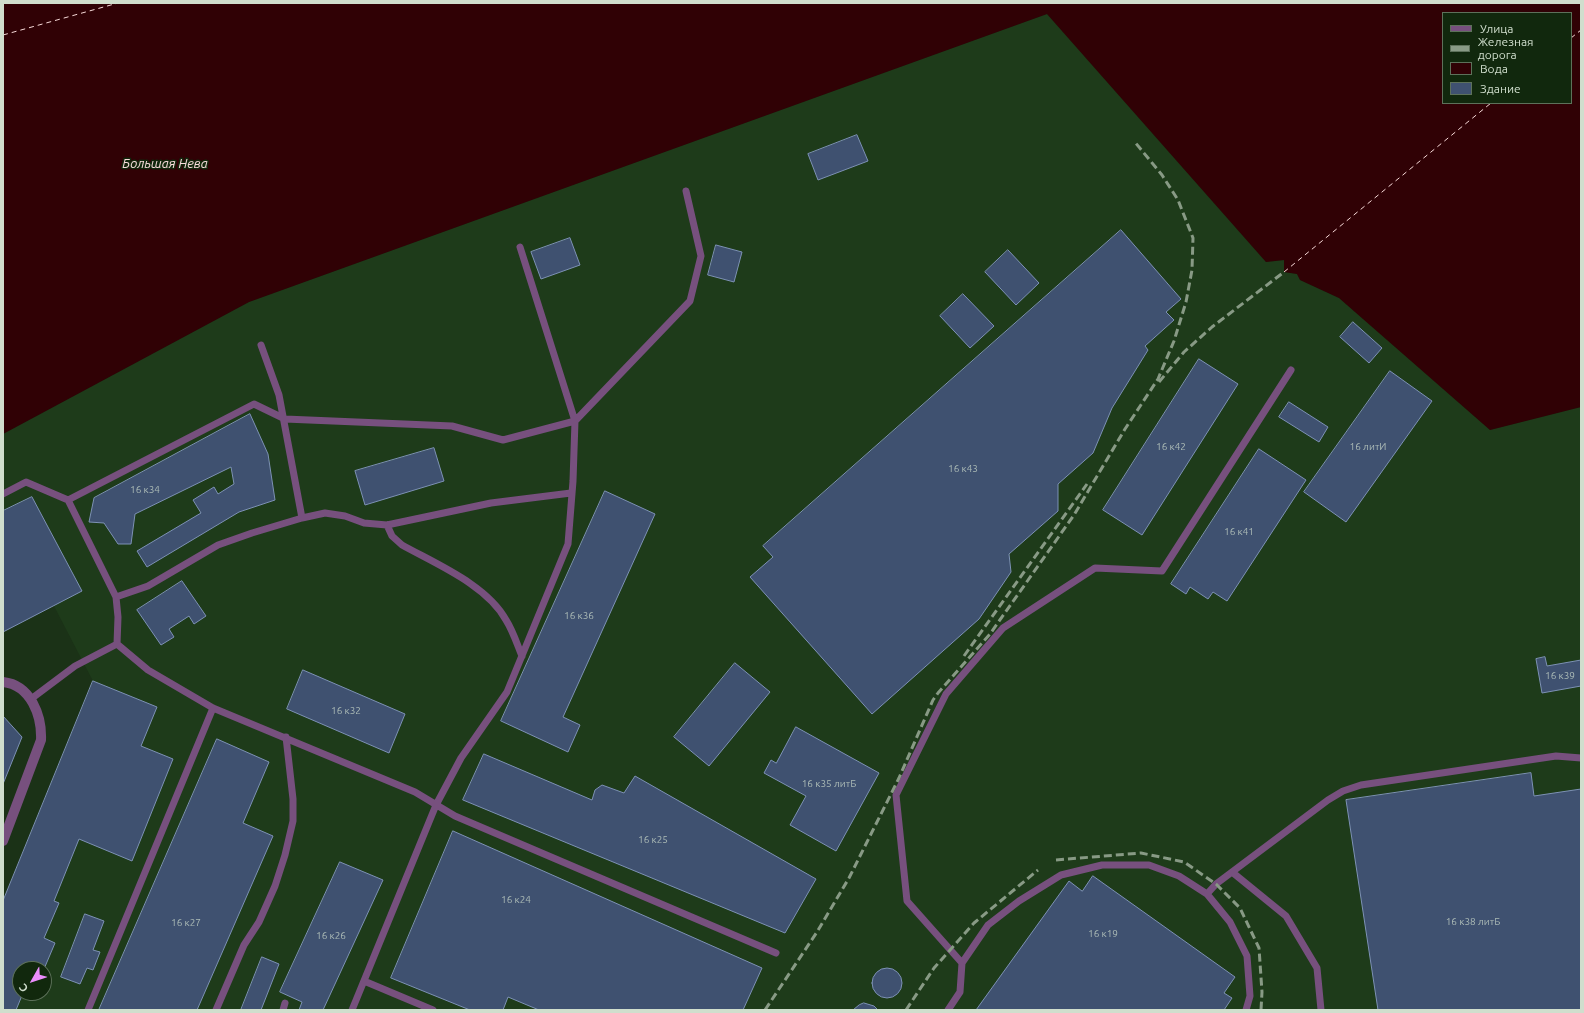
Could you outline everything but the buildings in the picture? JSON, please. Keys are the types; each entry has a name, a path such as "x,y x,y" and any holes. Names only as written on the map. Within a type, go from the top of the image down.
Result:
{"street":[{"path":"3,682 20,688 31,699 38,713 42,726 41,740 3,841"}],"lane":[{"path":"68,500 254,404 285,419 452,426 503,440 575,421 690,301 701,256 686,191"},
{"path":"352,1010 436,805 460,758 507,692 568,544 573,481 575,421 520,247"},
{"path":"261,345 280,395 302,518"},
{"path":"962,963 906,901 896,795 946,694 1003,628 1095,568 1162,571 1291,370"},
{"path":"3,494 26,482 68,500 116,597 118,617 117,644"},
{"path":"116,597 148,586 218,545 302,518 324,513 345,516 364,524 387,525 491,503 571,493"},
{"path":"387,525 392,536 402,545 478,588 496,605 506,620 522,656"},
{"path":"31,699 75,666 117,644"},
{"path":"117,644 148,670 213,708 286,737 415,792 455,816 776,953"},
{"path":"88,1010 213,708"},
{"path":"216,1010 244,945 259,922 275,886 285,855 293,822 294,799 286,737"},
{"path":"1207,894 1216,884 1328,800 1343,791 1361,785 1556,756 1581,758"},
{"path":"948,1010 960,992 962,963 988,925 1019,901 1061,875 1102,865 1149,865 1179,876 1207,894 1230,922 1247,956 1250,996 1246,1010"},
{"path":"1232,872 1286,916 1316,968 1321,1010"},
{"path":"364,980 433,1010"}],"shaded area":[{"path":"1047,14 1266,262 1285,260 1284,272 1297,274 1300,280 1339,298 1490,430 1581,407 1581,1010 3,1010 3,901 93,681 54,606 3,632 3,434 249,302"}],"water":[{"name":"Большая Нева","path":"3,3 1581,3 1581,407 1490,430 1339,298 1300,280 1297,274 1284,272 1284,260 1266,262 1047,14 249,302 3,434"}],"ferry route":[{"path":"3,35 118,3"},
{"path":"1572,37 1581,30"},
{"path":"1284,272 1490,104"}],"railway":[{"path":"765,1010 817,932 849,878 899,778 933,700 990,634 1074,515 1125,429 1158,379 1174,341 1186,302 1192,270 1193,238 1178,200 1162,175 1134,141"},
{"path":"1159,382 1184,352 1212,327 1284,272"},
{"path":"964,656 1087,484"},
{"path":"1056,860 1141,853 1184,862 1216,884 1240,908 1259,948 1262,992 1261,1010"},
{"path":"906,1010 934,968 974,923 1038,870"}]}
